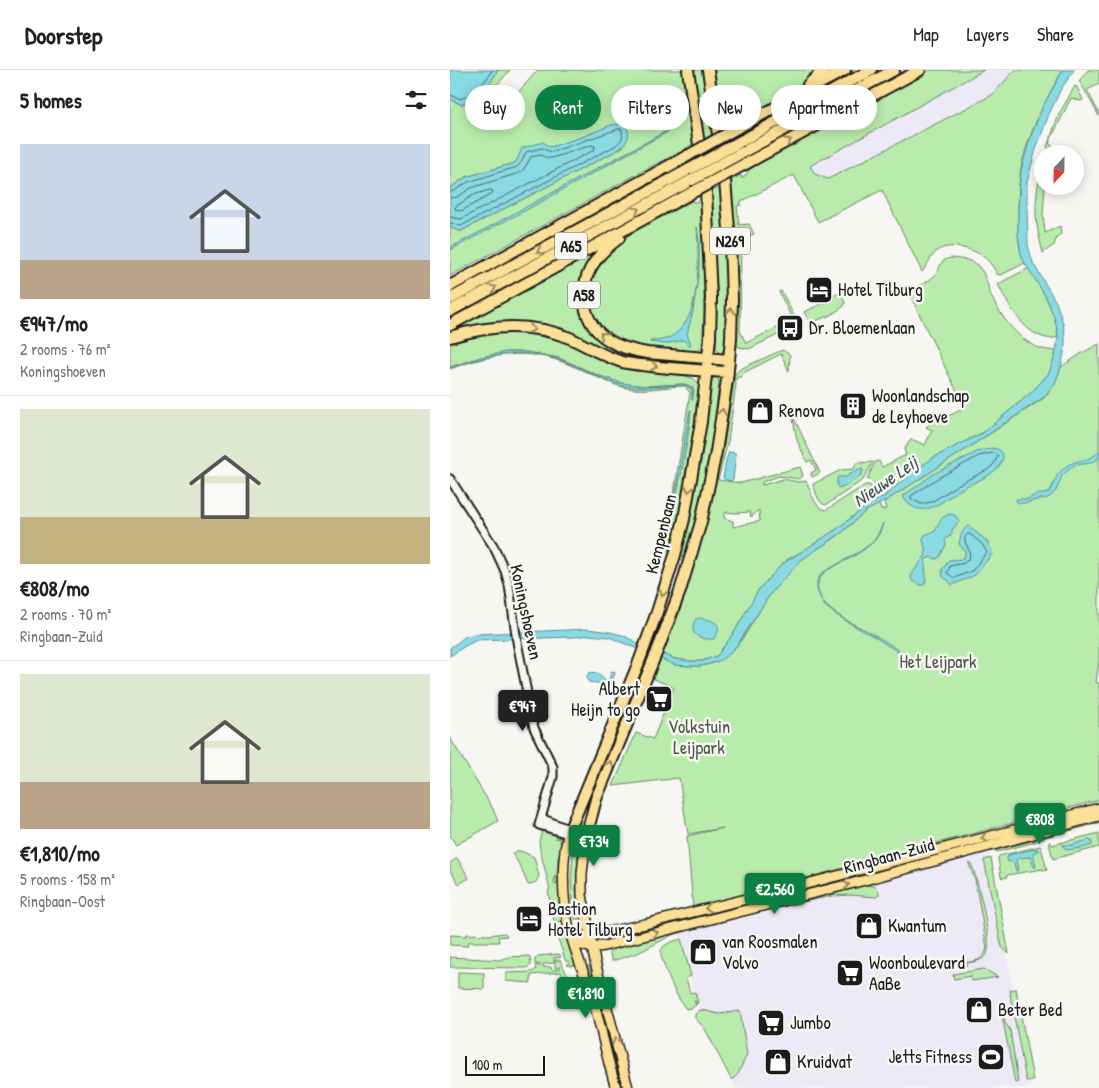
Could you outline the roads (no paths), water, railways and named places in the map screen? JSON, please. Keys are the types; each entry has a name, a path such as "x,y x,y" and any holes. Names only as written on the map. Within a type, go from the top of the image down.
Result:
{"highway":[{"name":"Kempenbaan","path":"569,832 639,662 657,612 675,555 684,518 702,422 710,338 711,298 706,192 688,70"},
{"name":"Kempenbaan","path":"586,837 596,799 629,726 690,560 708,493 716,452 728,372 732,299 725,180 708,70"},
{"path":"808,85 824,70"},
{"path":"818,85 845,70"},
{"name":"A65","path":"450,299 871,70"},
{"name":"A65","path":"450,311 894,70"},
{"name":"A58","path":"450,325 920,70"},
{"path":"450,286 771,110"},
{"name":"A58","path":"639,222 607,248 590,269 584,283 584,304 590,319 605,338 625,348 647,353 708,359"},
{"path":"450,337 495,327 535,329 571,339 605,356 627,363 728,372"},
{"path":"708,359 729,360"},
{"path":"649,669 649,684"},
{"path":"608,714 620,708"},
{"path":"595,746 598,762"}],"main road":[{"name":"Ringbaan-Zuid","path":"574,943 589,936 788,889 1099,808"},
{"name":"Ringbaan-Zuid","path":"574,943 592,948 854,883 1099,816"},
{"name":"Kempenbaan","path":"569,832 564,872 568,923 594,1005 616,1088"},
{"name":"Kempenbaan","path":"586,837 582,895 589,936 628,1088"}],"street":[{"name":"Koningshoeven","path":"450,479 500,560 509,585 517,642 534,728 553,767 553,776 540,822 586,837"}],"water":[{"path":"450,70 498,70 488,85 465,85 465,103 462,105 450,99"},
{"path":"1063,70 1074,70 1061,89 1037,145 1034,145 1034,156 1027,182 1028,245 1033,263 1056,302 1065,336 1065,348 1061,367 1055,383 1044,397 884,502 866,511 840,534 801,560 771,593 738,644 721,660 701,666 675,665 609,637 589,635 477,640 450,656 450,648 466,636 476,634 588,629 622,635 675,659 702,661 717,656 735,631 759,589 782,564 837,529 869,504 882,498 933,458 984,432 1032,392 1049,373 1055,356 1058,337 1054,317 1046,297 1024,262 1018,234 1022,166 1042,108"},
{"path":"611,125 611,130 628,130 629,134 625,143 618,150 461,231 450,227 450,188 466,177 515,163 522,148 543,142 550,147"},
{"path":"671,130 530,208 450,250 450,248"},
{"path":"697,227 699,269 693,311 687,334 691,345 688,345 684,340 665,344 650,342 668,338 680,329 689,316 697,280"},
{"path":"506,352 526,352 542,355 511,354 480,359 450,367 481,357"},
{"path":"542,355 558,358 572,364 557,359"},
{"path":"572,364 621,383 644,386 684,384 688,385 693,389 693,400 692,390 686,385 640,387 625,386 605,379"},
{"path":"690,410 689,428 680,481 662,551 660,551 677,485"},
{"path":"993,448 1000,451 1003,457 997,468 986,477 961,489 944,501 926,509 919,509 911,506 903,496 935,473 977,452"},
{"path":"1099,451 1099,458 1091,463 1075,465 1066,472 1062,476 1056,491 1048,498 1026,503 1018,503 1016,501 1016,499 1028,499 1035,495 1048,493 1058,474 1063,469 1072,463 1095,455"},
{"path":"729,452 736,455 733,479 731,481 723,478"},
{"path":"861,469 863,470 861,475 854,481 839,488 837,486 838,477 846,477"},
{"path":"949,514 955,515 959,521 952,529 952,534 945,540 946,545 939,558 931,557 926,559 926,579 924,585 912,581 912,574 925,556 923,538 925,535 935,531 942,518"},
{"path":"968,526 986,540 993,553 975,575 952,585 943,577 942,570 949,560 962,559 965,555 959,544 964,530"},
{"path":"873,542 855,555 825,572 818,582 818,593 817,590 817,581 822,573"},
{"path":"821,598 826,605 845,620 873,634 911,659 910,660 835,614 824,605"},
{"path":"699,618 712,621 717,625 718,631 714,639 704,639 694,633 693,625 695,620"},
{"path":"613,671 615,672 609,687 587,680 589,673 594,672 607,681"},
{"path":"1088,840 1092,841 1092,845 1082,848 1067,850 1062,845 1071,845"},
{"path":"1038,849 1038,851 1033,853 1036,867 1034,867 1030,857 1016,860 1018,870 1016,871 1014,863 1007,861 1009,855"}],"place":[{"name":"Hotel Tilburg","path":"819,290"},
{"name":"Dr. Bloemenlaan","path":"790,328"},
{"name":"Woonlandschap de Leyhoeve","path":"853,406"},
{"name":"Renova","path":"760,411"},
{"name":"Albert Heijn to go","path":"659,699"},
{"name":"Bastion Hotel Tilburg","path":"529,919"},
{"name":"Kwantum","path":"869,926"},
{"name":"van Roosmalen Volvo","path":"703,952"},
{"name":"Woonboulevard AaBe","path":"850,973"},
{"name":"Beter Bed","path":"979,1010"},
{"name":"Jumbo","path":"771,1023"},
{"name":"Jetts Fitness","path":"991,1057"},
{"name":"Kruidvat","path":"778,1062"}],"water label":[{"name":"Nieuwe Leij","path":"885,481"}],"park label":[{"name":"Het Leijpark","path":"938,662"},
{"name":"Volkstuin Leijpark","path":"699,738"}]}
